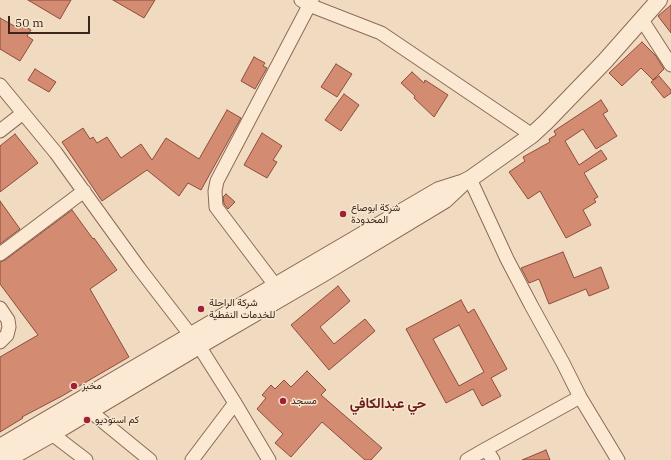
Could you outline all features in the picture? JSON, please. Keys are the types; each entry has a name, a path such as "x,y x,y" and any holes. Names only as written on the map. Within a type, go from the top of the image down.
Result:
{"street":[{"path":"6,460 15,450 195,341 324,274 445,200 467,180 532,135 546,122 605,61 659,0"},
{"path":"276,285 216,207 214,192 217,181 308,2 381,33 532,135"},
{"path":"642,20 671,65"},
{"path":"0,84 56,153 139,268 195,341 235,403 269,460"},
{"path":"0,131 23,113"},
{"path":"15,450 52,434 90,411 276,285 439,190 467,180"},
{"path":"467,180 531,306 580,397 618,460"},
{"path":"0,254 84,191"},
{"path":"0,308 8,320 9,327 7,335 0,342"},
{"path":"467,460 490,454 580,397"},
{"path":"192,460 235,403"},
{"path":"90,411 150,460"},
{"path":"52,434 86,460"}],"building":[{"path":"28,0 71,0 60,19"},
{"path":"113,0 155,0 144,18"},
{"path":"671,5 671,33 658,16"},
{"path":"0,18 16,27 19,23 31,30 27,36 33,40 20,61 0,49"},
{"path":"642,42 656,56 664,69 653,80 641,68 622,86 609,73"},
{"path":"254,57 265,63 263,66 267,68 255,89 241,81"},
{"path":"336,64 352,74 337,97 321,87"},
{"path":"35,69 56,82 49,92 28,80"},
{"path":"412,72 424,83 425,80 448,95 434,117 401,83"},
{"path":"659,76 671,90 671,93 664,98 651,82"},
{"path":"344,94 359,105 341,131 325,120"},
{"path":"601,100 608,111 603,114 617,136 596,149 583,129 565,141 579,165 601,150 607,159 584,173 598,197 594,199 596,202 583,210 591,225 566,238 540,191 528,199 509,172 525,161 523,157 550,142 549,139 556,135 554,131"},
{"path":"227,110 241,118 201,190 188,183 179,196 147,170 102,201 62,142 83,128 90,139 93,137 97,143 107,137 121,158 141,144 152,160 166,138 199,159"},
{"path":"262,133 282,146 273,160 277,162 267,178 244,165"},
{"path":"15,134 38,163 0,192 0,146"},
{"path":"226,194 235,202 228,209 224,204 223,197"},
{"path":"0,201 20,229 0,244"},
{"path":"72,210 117,270 90,289 129,357 62,396 22,417 23,418 0,432 0,357 38,335 0,284 0,262 5,260"},
{"path":"563,252 574,278 601,267 609,288 589,296 586,289 549,304 539,279 529,283 521,268"},
{"path":"338,286 350,301 320,327 334,344 365,319 375,331 329,370 291,325"},
{"path":"461,300 468,313 474,309 507,369 491,378 501,396 482,406 473,389 446,403 406,329","holes":["459,325 484,372 459,386 433,339"]},
{"path":"307,371 326,390 321,395 382,448 371,460 365,460 322,422 291,457 275,443 283,434 257,409 266,398 262,395 271,385 275,389 284,380 291,387"},
{"path":"546,450 550,460 522,460"}],"place":[{"name":"شركة ابوصاع المحدودة","path":"343,214"},
{"name":"شركة الراحلة للخدمات النفطية","path":"201,309"},
{"name":"مخبز","path":"74,386"},
{"name":"مسجد","path":"283,401"},
{"name":"كم استوديو","path":"87,420"}],"district":[{"name":"حي عبدالكافي","path":"388,404"}]}
